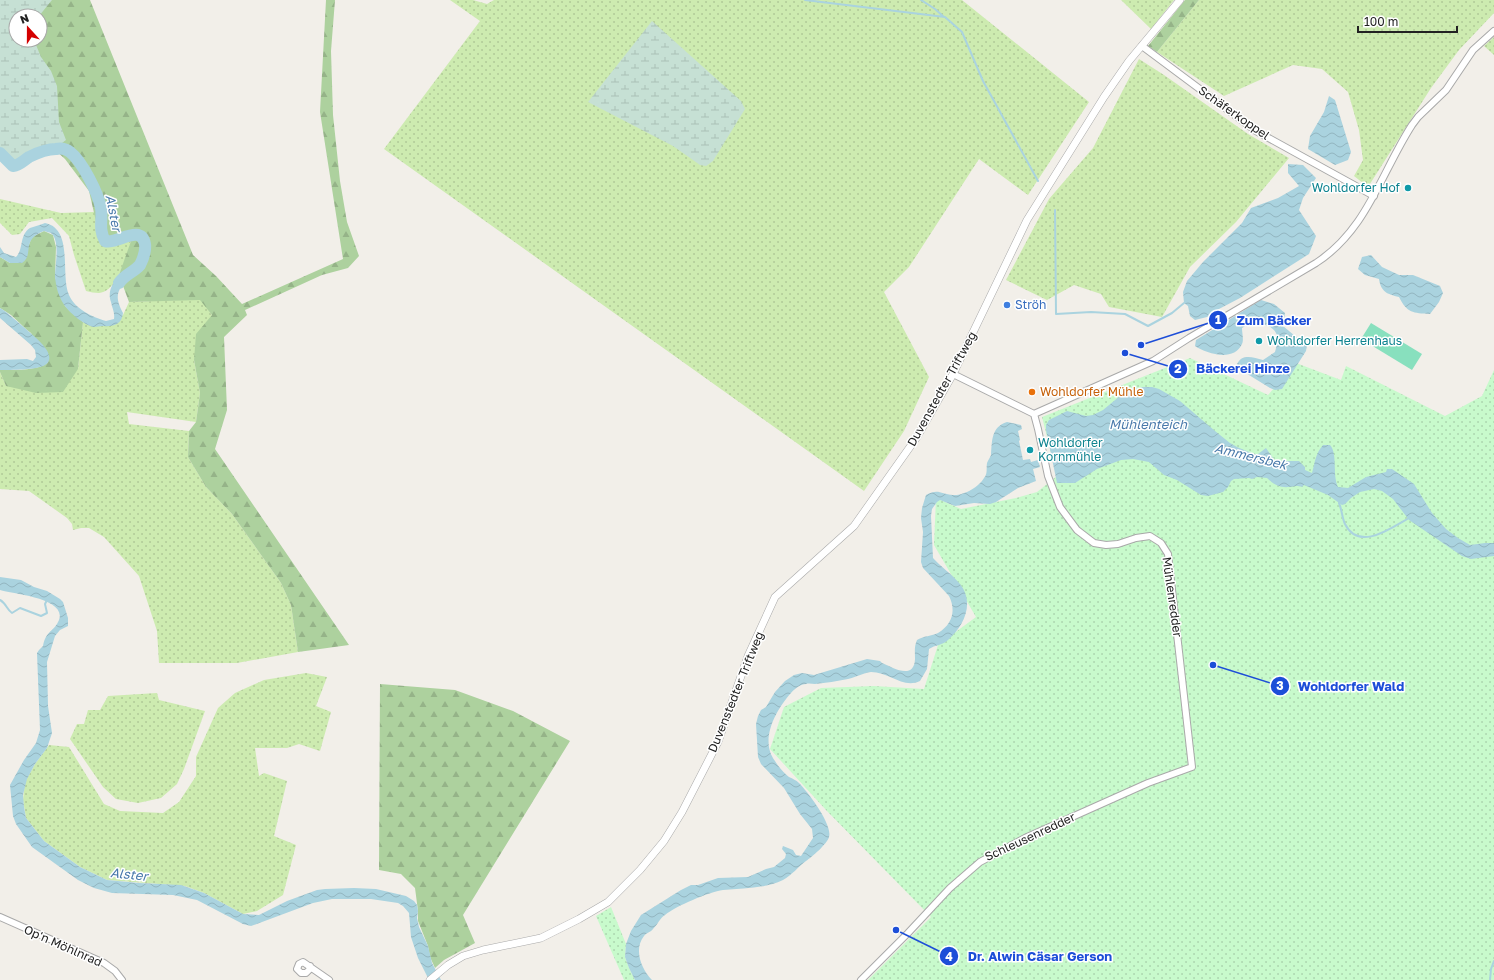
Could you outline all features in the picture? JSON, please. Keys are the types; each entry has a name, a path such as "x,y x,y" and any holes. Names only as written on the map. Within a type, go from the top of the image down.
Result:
{"street":[{"name":"Duvenstedter Triftweg","path":"430,980 448,965 463,956 478,951 541,938 578,920 608,902 640,870 664,841 682,812 718,742 748,656 775,597 854,526 917,437 953,374 1027,220 1104,97 1129,61 1180,0"},
{"path":"953,374 1034,414 1153,361 1316,263 1340,245 1361,218 1412,125 1418,117 1446,90 1473,50 1494,31"},
{"name":"Schäferkoppel","path":"1142,46 1256,131 1374,196"},
{"name":"Mühlenredder","path":"1034,414 1048,476 1060,507 1077,530 1094,543 1106,545 1118,544 1136,538 1150,536 1162,543 1168,554 1192,768"},
{"name":"Schleusenredder","path":"861,980 963,875 980,862 1025,838 1148,783 1192,768"},
{"name":"Op'n Möhlnrad","path":"0,917 104,964 115,971 122,980"},
{"path":"310,966 329,980"}],"green space":[{"path":"0,0 90,0 193,255 216,276 242,304 343,259 320,112 326,0 335,0 331,51 333,115 340,181 347,222 359,256 348,268 322,275 245,310 247,315 224,337 227,410 215,449 349,645 298,652 291,605 281,583 232,514 206,487 188,457 189,431 196,422 200,393 194,360 196,334 212,315 200,300 129,302 119,275 131,241 122,236 100,239 89,191 65,159 54,149 32,151 10,48 48,48 48,8 8,8 8,38"},
{"path":"0,0 52,0 46,8 8,8 8,48 37,48 41,57 51,71 57,86 59,122 66,140 54,149 29,157 18,165 13,166 0,156"},
{"path":"450,0 473,0 487,4 494,0 962,0 1089,102 1028,195 979,159 909,267 884,292 929,377 904,431 864,491 384,149 480,21"},
{"path":"1121,0 1174,0 1151,29"},
{"path":"1185,0 1199,0 1157,52 1148,46"},
{"path":"1199,0 1494,0 1494,13 1459,50 1431,88 1368,187 1354,176 1363,160 1359,130 1348,92 1322,69 1293,65 1224,96 1157,52"},
{"path":"652,21 741,101 745,109 713,161 706,166 700,165 673,146 588,102"},
{"path":"1494,37 1494,55 1484,46"},
{"path":"1139,59 1248,134 1289,158 1236,222 1190,267 1162,317 1109,307 1101,294 1074,285 1047,300 1006,280 1049,199 1093,148"},
{"path":"0,199 61,213 95,212 97,231 122,236 131,241 124,263 116,280 105,291 99,293 86,291 69,236 52,218 29,222 20,234 12,235 0,223"},
{"path":"44,231 53,235 56,247 55,277 65,306 83,322 78,369 63,392 36,393 6,386 0,372 0,370 18,370 38,367 48,362 31,333 11,315 0,308 0,257 10,263 28,247 32,237"},
{"path":"201,299 212,315 194,360 200,393 196,422 127,412 129,424 189,431 188,457 206,487 232,514 281,583 291,605 298,652 237,663 159,663 157,631 139,576 104,537 89,528 73,530 72,524 67,518 29,491 0,489 0,372 6,386 78,369 83,322 91,326 102,326 123,315 129,302"},
{"path":"1371,323 1422,354 1412,370 1361,339"},
{"path":"1190,358 1268,395 1296,363 1341,380 1346,366 1445,416 1482,396 1494,370 1494,980 868,980 931,917 826,810 770,749 784,707 821,688 874,686 924,689 938,645 976,617 934,545 936,498 961,509 1016,498 1037,492 1057,476 1042,417"},
{"path":"306,673 327,677 316,706 331,712 320,751 299,744 287,748 255,748 259,776 264,773 287,781 274,836 296,845 283,895 257,911 243,914 204,893 185,886 107,880 80,867 44,841 26,818 23,800 25,782 35,764 49,745 69,747 104,804 120,811 163,813 179,802 196,776 196,757 218,708 235,693 264,680"},
{"path":"380,684 455,690 513,711 570,741 463,915 475,943 444,960 435,968 418,921 415,888 401,874 379,870"},
{"path":"157,693 159,700 205,711 184,769 177,784 161,798 138,803 116,799 103,787 70,739 77,724 84,724 88,710 100,710 108,696"},
{"path":"611,907 626,944 625,957 635,980 624,980 596,916"}],"water":[{"path":"1329,96 1335,100 1351,152 1348,160 1335,165 1308,149 1310,136 1324,112"},
{"path":"1288,164 1303,165 1316,178 1303,198 1299,210 1316,236 1309,254 1240,298 1207,317 1195,320 1190,316 1188,306 1184,303 1183,292 1187,281 1203,262 1242,223 1251,208 1278,198 1299,186 1288,173"},
{"path":"45,223 54,227 60,234 63,243 69,295 75,304 84,312 106,321 114,319 114,312 110,298 111,287 119,275 131,273 119,292 118,300 123,313 121,320 117,324 111,326 90,326 77,318 65,306 60,297 56,284 56,243 51,233 44,231 32,239 28,255 22,263 10,263 0,257 0,247 4,253 16,257 20,250 24,234 30,228"},
{"path":"1371,255 1382,267 1399,275 1413,275 1440,286 1443,293 1439,302 1430,314 1411,311 1405,306 1399,297 1383,290 1379,279 1365,275 1358,269 1362,257"},
{"path":"1261,300 1274,304 1285,313 1283,326 1307,346 1306,351 1282,389 1275,390 1270,388 1236,367 1243,358 1251,357 1263,360 1275,352 1277,342 1276,334 1272,328 1268,326 1255,323 1242,328 1242,344 1238,350 1227,355 1213,354 1195,346 1196,340"},
{"path":"0,308 39,340 49,356 49,361 45,365 30,369 0,370 0,360 27,359 33,361 36,357 35,350 31,345 0,318"},
{"name":"Mühlenteich","path":"1143,387 1159,389 1180,401 1215,431 1237,447 1254,454 1258,454 1266,448 1275,461 1299,461 1305,467 1305,470 1312,473 1320,448 1323,445 1330,445 1334,454 1335,476 1338,487 1348,488 1366,477 1386,472 1387,469 1392,469 1414,484 1432,513 1446,529 1470,545 1494,543 1494,556 1471,559 1462,556 1409,520 1393,499 1382,491 1374,489 1360,492 1342,505 1328,495 1304,485 1302,487 1283,487 1274,484 1267,478 1257,477 1252,479 1234,479 1223,492 1208,496 1201,495 1177,480 1164,475 1149,462 1133,459 1121,460 1097,469 1075,483 1057,483 1046,430 1046,425 1049,420 1067,411 1086,416 1093,415 1103,410 1126,391"},
{"path":"1007,422 1021,425 1022,429 1018,431 1023,460 1030,459 1031,462 1038,460 1040,467 1033,469 1036,481 1018,488 996,502 990,504 974,503 955,506 940,500 932,509 933,558 960,584 967,599 967,606 963,621 954,634 946,642 929,649 927,669 920,681 914,683 902,682 871,672 848,679 819,684 804,684 792,691 775,716 769,735 770,753 781,769 789,777 799,783 819,809 827,825 829,832 828,840 822,847 783,880 761,887 723,890 710,893 684,904 663,916 652,930 644,936 639,947 640,960 648,976 652,980 635,980 625,957 626,944 631,931 641,915 691,885 698,885 718,878 748,877 774,867 785,858 786,854 782,849 783,846 793,850 796,855 801,856 813,838 812,829 800,814 784,788 761,764 758,757 756,724 758,716 761,710 766,707 775,692 785,681 794,675 802,673 814,675 867,659 880,661 902,671 907,671 914,666 917,640 936,634 943,629 950,621 953,611 949,596 923,568 921,562 923,532 921,518 926,495 937,492 957,495 975,488 986,474 987,463 991,455 993,435 998,427"},
{"path":"0,577 21,580 34,587 47,591 63,602 68,618 68,626 60,630 55,636 47,662 48,706 52,733 47,748 35,764 27,779 23,795 26,818 44,841 80,867 107,880 181,885 204,893 243,914 259,915 287,901 317,890 325,889 376,889 406,896 417,905 419,927 428,946 432,963 441,980 429,980 418,958 411,937 409,913 398,903 371,899 332,899 313,903 251,926 243,924 197,900 173,895 112,893 94,888 78,880 32,847 16,824 13,816 10,785 24,760 36,743 40,730 37,653 43,646 48,634 57,624 59,620 59,613 55,607 37,598 0,590"}],"waterway":[{"path":"805,0 945,17 962,32 983,81 1038,181"},
{"path":"921,0 944,17"},
{"name":"Alster","path":"0,153 13,166 20,164 29,157 49,150 63,149 75,156 89,178 99,202 101,208 102,232 105,241 133,235 139,235 143,238 145,249 140,265 119,283"},
{"path":"1055,210 1056,314 1091,312 1125,314 1148,326 1172,313 1184,303"},
{"name":"Ammersbek","path":"1339,503 1345,524 1351,532 1358,536 1367,537 1385,532 1409,518"},
{"path":"0,600 12,613 20,608 41,616 47,613 45,604 47,600"},
{"path":"1490,980 1491,969 1494,961"}],"place":[{"name":"Wohldorfer Hof","path":"1408,188"},
{"name":"Ströh","path":"1007,305"},
{"name":"Wohldorfer Herrenhaus","path":"1259,341"},
{"name":"Zum Bäcker","path":"1141,345"},
{"name":"Bäckerei Hinze","path":"1125,353"},
{"name":"Wohldorfer Mühle","path":"1032,392"},
{"name":"Wohldorfer Kornmühle","path":"1030,450"},
{"name":"Wohldorfer Wald","path":"1213,665"},
{"name":"Dr. Alwin Cäsar Gerson","path":"896,930"}]}
